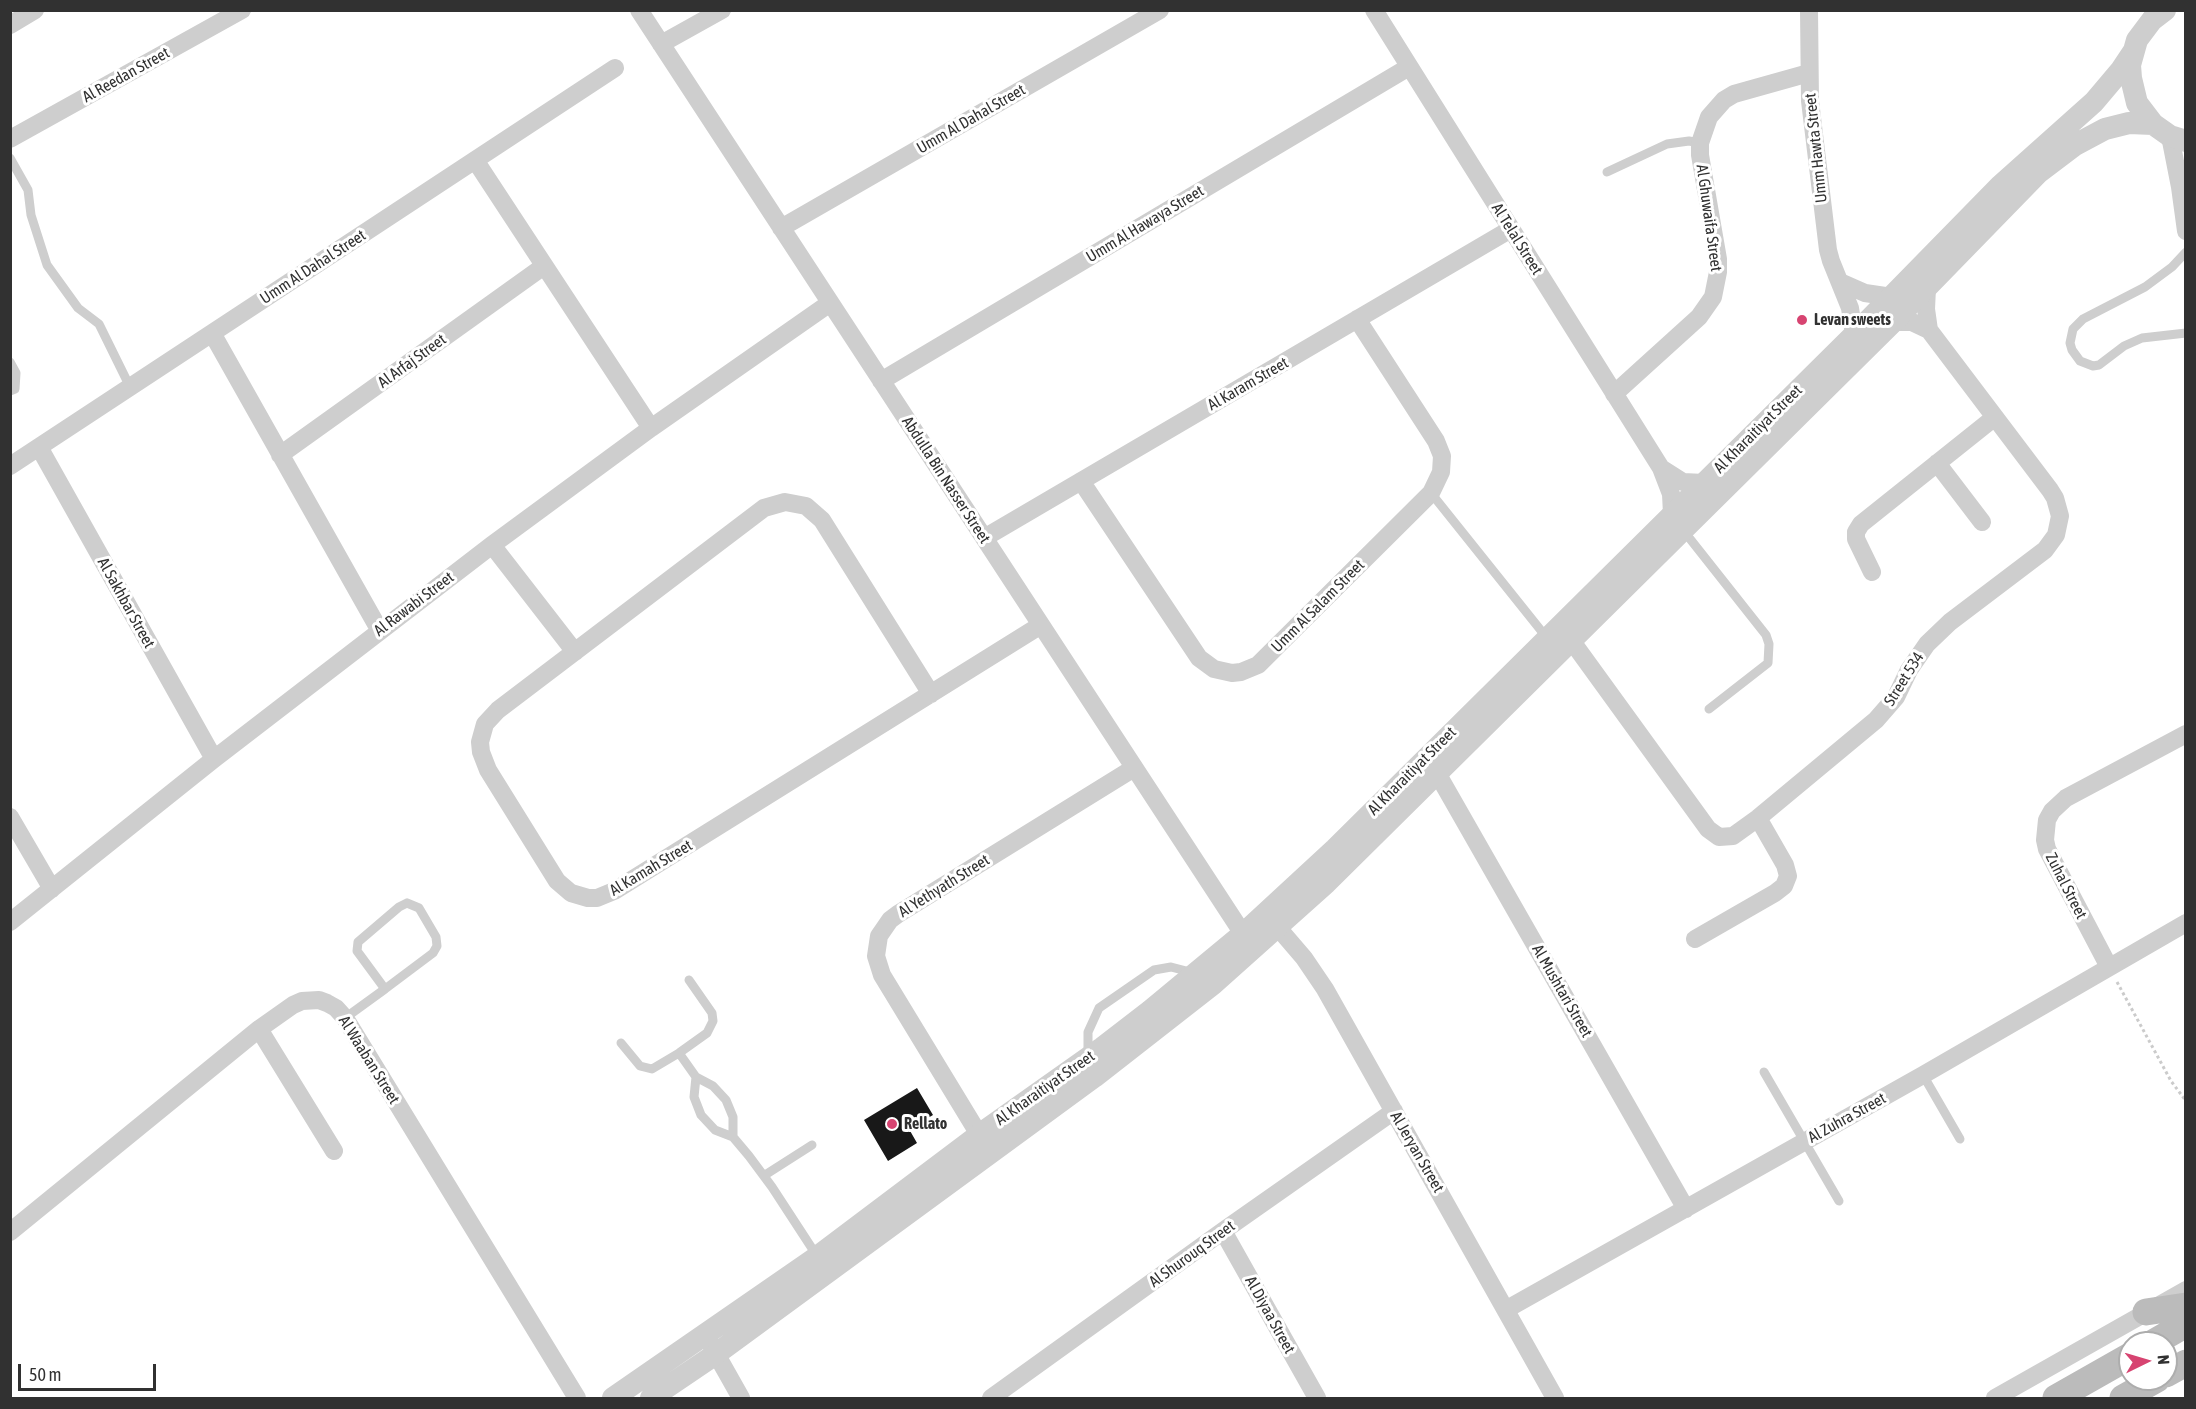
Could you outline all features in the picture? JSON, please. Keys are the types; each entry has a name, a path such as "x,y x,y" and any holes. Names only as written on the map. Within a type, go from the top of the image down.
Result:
{"main road":[{"path":"2146,1312 2186,1306"},
{"path":"2056,1398 2118,1363"}],"street":[{"path":"10,25 34,10"},
{"name":"Al Reedan Street","path":"10,139 242,10"},
{"name":"Abdulla Bin Nasser Street","path":"639,10 1248,941"},
{"path":"661,44 722,10"},
{"name":"Umm Al Dahal Street","path":"781,228 1160,10"},
{"name":"Al Telal Street","path":"1374,10 1661,468 1678,522"},
{"name":"Umm Hawta Street","path":"1809,10 1811,111 1828,250 1830,261 1850,308 1854,335"},
{"name":"Al Kharaitiyat Street","path":"613,1398 711,1345 984,1144 1088,1058 1197,974 1248,941 1272,920 1326,883 1571,640 1678,522 1704,483 1892,297 2000,186 2094,102 2121,70 2144,29 2163,11"},
{"path":"2133,52 2130,65 2133,91 2141,109 2169,134 2186,231"},
{"name":"Umm Al Hawaya Street","path":"881,381 1409,67"},
{"name":"Umm Al Dahal Street","path":"10,466 615,68"},
{"path":"1700,143 1709,117 1724,100 1745,89 1809,73"},
{"name":"Al Kharaitiyat Street","path":"1272,920 1335,849 1547,638 1678,522 1893,322 2022,189 2056,158 2105,129 2129,123 2169,134"},
{"name":"Al Ghuwaifa Street","path":"1614,394 1699,317 1713,297 1718,259 1702,170 1700,143"},
{"path":"475,160 651,428"},
{"name":"Al Karam Street","path":"984,538 1511,229"},
{"name":"Al Arfaj Street","path":"280,455 544,266"},
{"path":"1840,282 1865,293 1892,297"},
{"path":"1927,288 1926,309 1929,330"},
{"name":"Al Rawabi Street","path":"10,922 214,759 492,545 651,428 830,303"},
{"name":"Umm Al Salam Street","path":"1081,481 1199,658 1214,669 1232,673 1250,670 1265,659 1431,493 1441,472 1442,456 1439,448 1357,319"},
{"path":"1893,322 1912,322 1929,330"},
{"name":"Street 534","path":"1571,640 1713,834 1719,837 1729,838 1758,818 1876,720 1896,697 1917,656 1938,632 2051,543 2056,535 2060,516 2055,498 1929,330"},
{"path":"212,333 380,631"},
{"path":"1872,572 1856,539 1858,528 1995,417"},
{"name":"Al Sakhbar Street","path":"39,447 214,759"},
{"path":"1936,464 1982,522"},
{"path":"1661,468 1683,482 1704,483"},
{"name":"Al Kamah Street","path":"931,694 822,520 814,512 795,502 774,504 764,508 491,716 482,733 481,752 488,770 557,881 571,893 588,898 606,896 931,694 1041,625"},
{"path":"492,545 574,652"},
{"name":"Zuhal Street","path":"2109,967 2047,849 2045,840 2047,820 2058,804 2066,798 2186,734"},
{"name":"Al Yethyath Street","path":"984,1144 882,975 876,956 879,936 890,920 898,914 1134,768"},
{"name":"Al Mushtari Street","path":"1437,773 1686,1209"},
{"path":"10,817 52,889"},
{"path":"1695,939 1776,894 1784,886 1787,870 1758,818"},
{"name":"Al Jeryan Street","path":"1272,920 1304,958 1325,989 1555,1398"},
{"name":"Al Zuhra Street","path":"1506,1309 1806,1142 2186,923"},
{"name":"Al Kharaitiyat Street","path":"651,1398 817,1257 1152,1033 1213,984 1248,941"},
{"name":"Al Waaban Street","path":"10,1232 259,1029 292,1005 310,1000 327,1003 336,1008 345,1018 577,1398"},
{"path":"259,1029 334,1151"},
{"name":"Al Shurouq Street","path":"991,1398 1394,1111"},
{"name":"Al Diyaa Street","path":"1223,1231 1317,1398"},
{"path":"1995,1398 2186,1290"},
{"path":"711,1345 741,1398"}],"lane":[{"path":"1607,172 1667,144 1689,141 1700,143"},
{"path":"10,158 28,190 31,215 47,265 78,308 99,324 130,387"},
{"path":"2186,252 2172,267 2145,287 2082,319 2073,329 2070,343 2080,361 2093,366 2099,365 2124,346 2142,338 2186,333"},
{"path":"10,362 16,373 15,389 10,392"},
{"path":"1431,493 1547,638"},
{"path":"1678,522 1766,635 1769,644 1768,663 1709,709"},
{"path":"345,1018 385,989 433,953 437,946 436,937 419,908 412,904 399,907 358,942 360,955 385,989"},
{"path":"1088,1058 1088,1032 1099,1008 1154,970 1171,967 1197,974"},
{"path":"621,1043 640,1066 647,1069 656,1067 707,1033 713,1021 712,1013 689,980"},
{"path":"679,1053 696,1077 713,1086 726,1100 733,1117 733,1137"},
{"path":"1764,1072 1839,1201"},
{"path":"1923,1075 1960,1139"},
{"path":"696,1077 694,1097 701,1116 715,1130 733,1137 765,1175 817,1257"},
{"path":"765,1175 812,1145"}],"path":[{"path":"2109,967 2171,1081 2186,1101"}],"building":[{"name":"Rellato","path":"917,1088 933,1115 909,1129 917,1143 888,1161 864,1120"}],"place":[{"name":"Levan sweets","path":"1802,320"},
{"name":"Rellato","path":"892,1124"}]}
